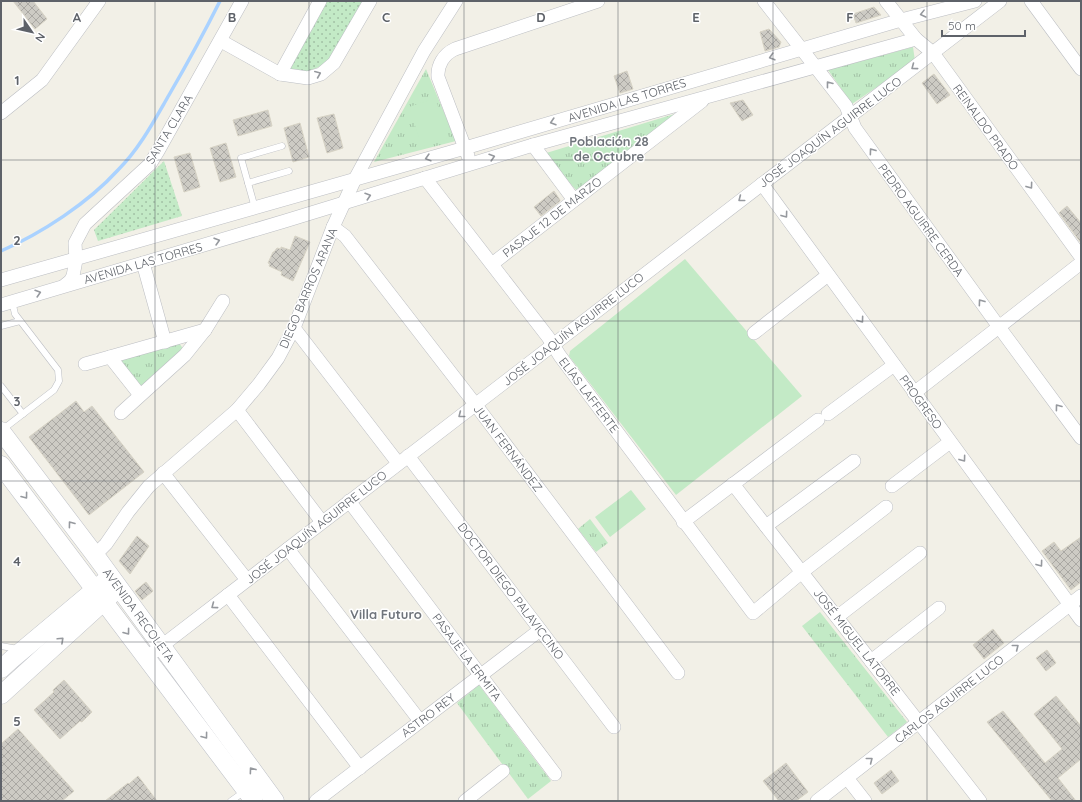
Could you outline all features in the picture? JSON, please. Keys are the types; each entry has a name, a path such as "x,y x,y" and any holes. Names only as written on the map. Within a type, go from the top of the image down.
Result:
{"main road":[{"name":"AVENIDA RECOLETA","path":"1,431 115,582 275,801"},
{"name":"AVENIDA RECOLETA","path":"1,465 250,795"},
{"path":"1,695 17,661 115,582"}],"street":[{"path":"1,113 42,80 99,1"},
{"name":"SANTA CLARA","path":"65,285 73,276 76,260 75,243 85,224 150,164 221,41 242,1"},
{"path":"280,74 320,1"},
{"path":"221,41 280,74 308,78 321,74 334,63 370,1"},
{"name":"DIEGO BARROS ARANA","path":"95,555 106,544 139,497 163,473 237,410 278,358 294,328 333,228 355,179 424,51 456,1"},
{"name":"PEDRO AGUIRRE CERDA","path":"764,1 846,106 855,128 1081,438"},
{"name":"REINALDO PRADO","path":"886,1 916,39 933,53 1081,257"},
{"name":"AVENIDA LAS TORRES","path":"1,280 76,260 465,148 901,20 975,1"},
{"name":"JOSÉ JOAQUÍN AGUIRRE LUCO","path":"146,658 1000,1"},
{"path":"1032,1 1081,69"},
{"path":"471,164 438,78 438,69 442,60 448,53 455,49 590,2"},
{"name":"AVENIDA LAS TORRES","path":"7,303 344,204 533,145 916,39"},
{"name":"PASAJE 12 DE MARZO","path":"492,264 706,97"},
{"path":"533,145 574,200"},
{"name":"ELÍAS LAFFERTE","path":"425,178 548,337 560,356 683,522 753,613 802,572"},
{"name":"PROGRESO","path":"762,184 1081,620"},
{"path":"279,201 285,221"},
{"name":"JUAN FERNÁNDEZ","path":"333,228 345,236 475,404 678,674"},
{"path":"143,262 165,342"},
{"path":"914,393 1081,263"},
{"path":"754,333 828,275"},
{"path":"121,412 185,355 206,330 223,301"},
{"name":"DOCTOR DIEGO PALAVICCINO","path":"294,328 540,630 614,727"},
{"path":"85,364 206,330"},
{"path":"110,358 140,395"},
{"path":"683,522 822,417 894,365"},
{"path":"237,410 322,522"},
{"path":"892,486 950,442"},
{"path":"766,526 854,461"},
{"path":"163,473 247,580"},
{"name":"JOSÉ MIGUEL LATORRE","path":"733,484 980,801"},
{"name":"PASAJE LA ERMITA","path":"349,501 555,774"},
{"path":"802,572 886,507"},
{"path":"288,549 420,721"},
{"path":"837,617 920,553"},
{"path":"228,595 360,768"},
{"name":"CARLOS AGUIRRE LUCO","path":"817,801 1081,596"},
{"path":"871,661 939,608"},
{"name":"ASTRO REY","path":"316,801 540,630"},
{"path":"471,799 503,771"},
{"path":"847,778 864,801"}],"lane":[{"path":"254,208 241,158 282,146"},
{"path":"248,183 289,172"},
{"path":"1,431 54,390 59,381 58,370 7,303"},
{"path":"1,326 20,321"},
{"path":"1,386 23,414"},
{"path":"1,646 17,661"},
{"path":"231,801 250,795"}],"green space":[{"path":"324,1 365,1 330,62 305,73 286,68"},
{"path":"913,47 915,61 852,104 828,70"},
{"path":"426,69 456,141 374,162"},
{"path":"435,98 449,137 422,147 409,107"},
{"path":"681,112 578,192 543,154"},
{"path":"164,161 182,216 98,241 94,230"},
{"path":"685,259 802,396 676,495 569,356 570,351"},
{"path":"179,343 184,350 141,388 118,360"},
{"path":"631,490 646,509 610,537 595,517"},
{"path":"590,519 608,543 596,552 578,529"},
{"path":"820,612 907,722 888,737 802,626"},
{"path":"479,685 551,781 528,799 457,703"}],"building":[{"path":"13,1 33,1 47,19 35,29"},
{"path":"874,7 881,15 856,23 853,14"},
{"path":"769,29 781,42 779,47 765,51 760,32"},
{"path":"627,71 633,89 620,93 614,76"},
{"path":"934,74 950,95 937,104 922,83"},
{"path":"743,100 753,115 742,121 730,103"},
{"path":"268,110 272,126 238,136 233,120"},
{"path":"334,114 343,148 327,153 317,118"},
{"path":"300,123 309,157 293,162 284,128"},
{"path":"226,143 236,177 220,182 210,148"},
{"path":"190,153 200,187 184,192 174,157"},
{"path":"554,191 560,201 541,216 534,207"},
{"path":"1067,206 1081,223 1081,243 1059,213"},
{"path":"295,236 310,242 293,281 281,275 282,272 269,266 270,264 268,263 273,252 277,248 281,249 281,247 290,250"},
{"path":"76,401 84,412 92,406 144,472 89,515 29,437"},
{"path":"137,536 149,546 130,574 119,561"},
{"path":"1081,537 1081,582 1071,590 1042,551 1054,542 1061,551"},
{"path":"146,582 153,591 142,600 135,591"},
{"path":"993,629 1004,643 984,659 973,645"},
{"path":"1047,650 1056,663 1046,671 1036,658"},
{"path":"64,680 92,712 60,739 34,710 54,692 53,690"},
{"path":"1056,696 1081,726 1081,759 1058,778 1076,801 1052,801 987,722 1003,711 1045,763 1062,749 1034,714"},
{"path":"18,729 74,791 62,801 1,801 1,744"},
{"path":"786,763 808,792 796,801 779,801 763,781"},
{"path":"891,770 899,781 882,794 874,783"},
{"path":"138,776 157,801 105,801 128,783 129,784"}],"waterway":[{"path":"1,251 17,244 64,216 93,194 126,162 158,115 220,1"}],"district":[{"name":"Población 28 de Octubre","path":"609,148"},
{"name":"Villa Futuro","path":"386,614"}]}
